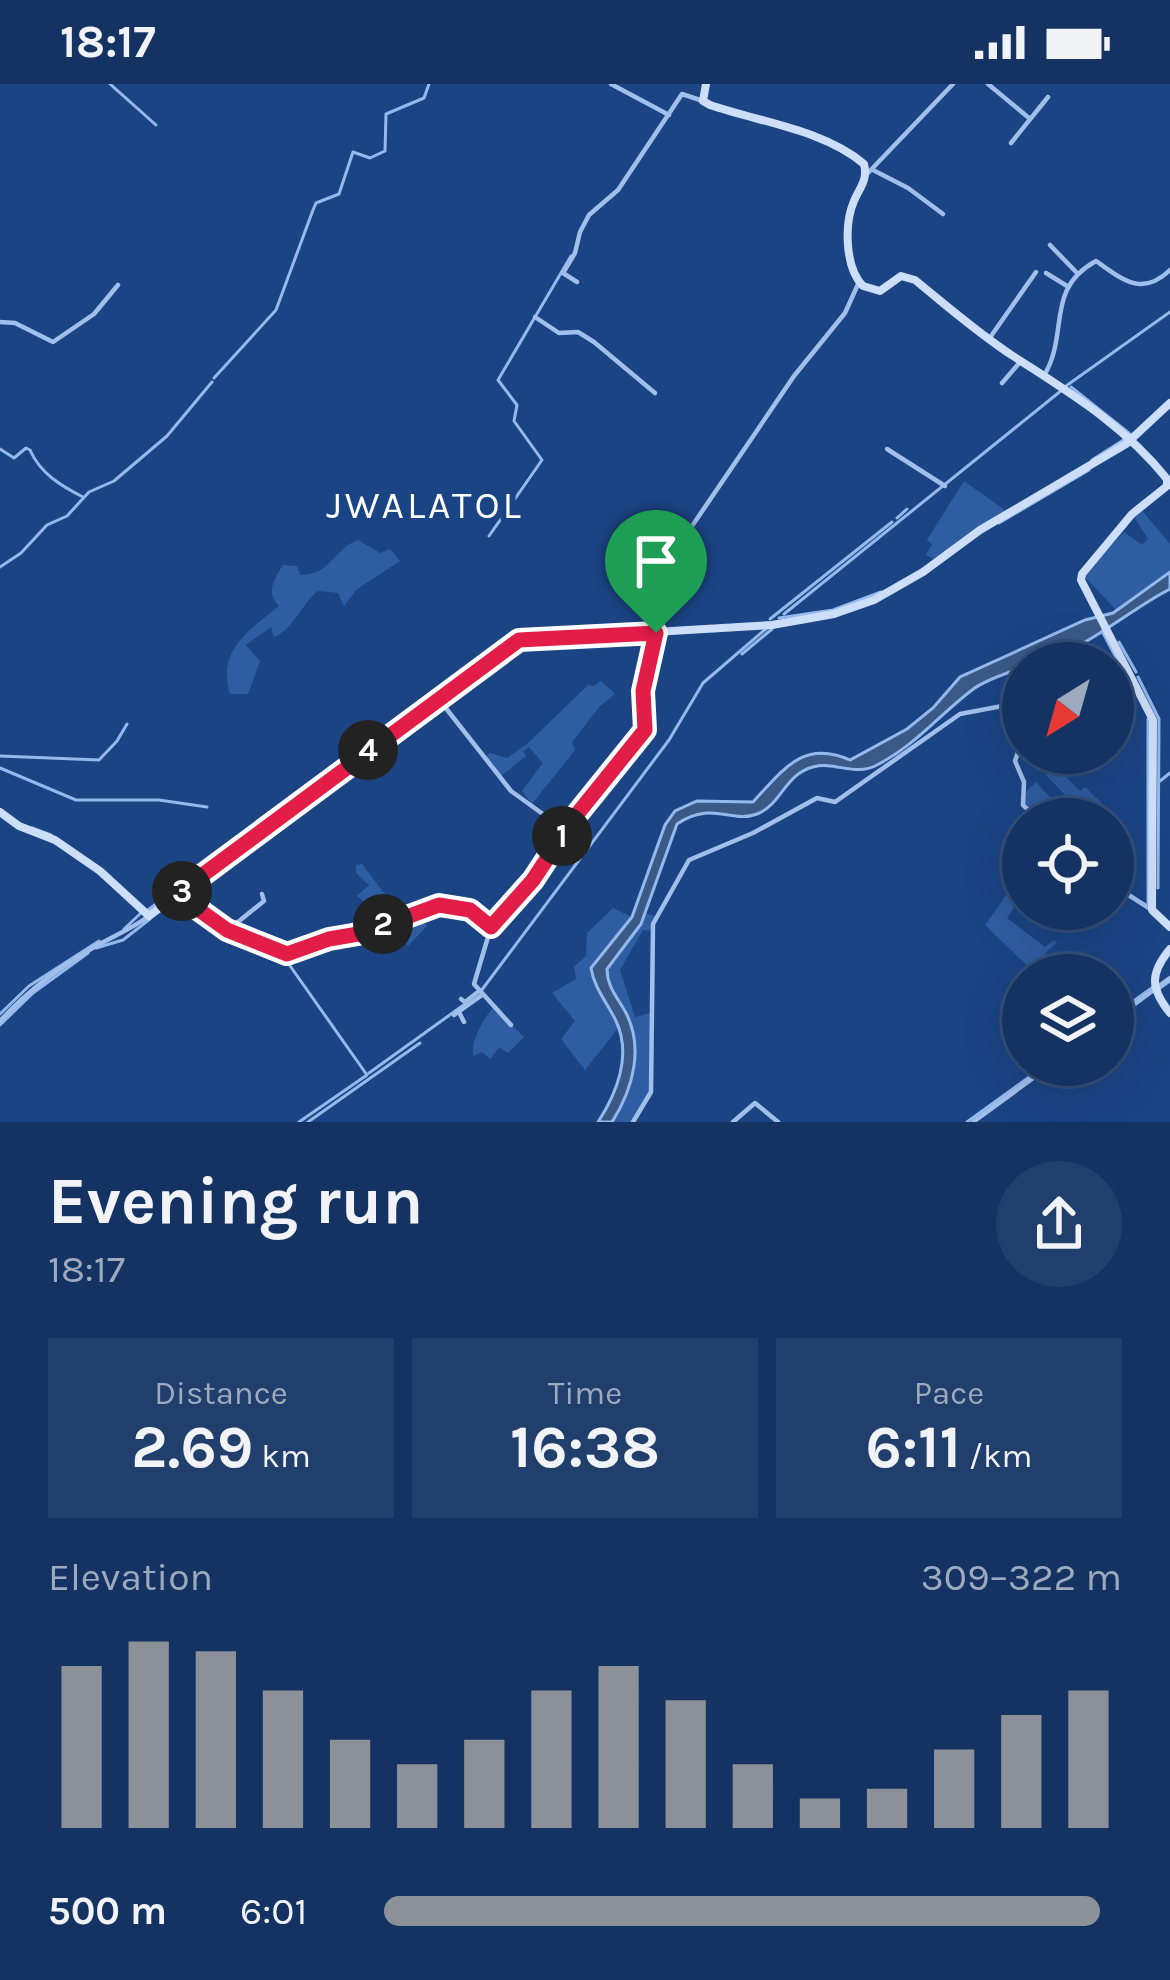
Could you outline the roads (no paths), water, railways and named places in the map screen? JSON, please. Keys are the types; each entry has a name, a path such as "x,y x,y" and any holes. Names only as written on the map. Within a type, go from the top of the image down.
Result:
{"street":[{"path":"611,84 669,115"},
{"path":"703,101 706,84"},
{"path":"953,84 870,169 851,211 847,256 860,282 872,292 905,275 1132,439 1167,479 1167,486 1132,514 1081,580 1153,720 1152,910"},
{"path":"988,84 1029,118"},
{"path":"577,282 562,273 589,215 618,190 682,94 844,150 943,214"},
{"path":"1011,143 1048,97"},
{"path":"1050,244 1078,274"},
{"path":"1045,374 1058,347 1060,305 1078,274 1096,261 1140,286 1150,285 1170,270"},
{"path":"989,339 1036,272"},
{"path":"1046,273 1067,286"},
{"path":"511,1025 474,984 491,927 533,880 645,730 643,691 688,532 794,376 845,314 860,282"},
{"path":"0,322 15,323 53,342 94,314 118,285"},
{"path":"535,317 560,333 578,332 594,342 655,393"},
{"path":"1002,383 1021,361"},
{"path":"0,1021 59,970 123,935 519,640 776,624 834,614 874,600 1132,439 1170,403"},
{"path":"886,448 943,485"},
{"path":"439,698 511,791 566,830"},
{"path":"633,1122 651,1092 653,924 689,860 817,798 836,802 960,714 1002,706"},
{"path":"0,812 19,826 55,840 100,871 149,916"},
{"path":"177,894 227,930 291,954 439,905 470,910 491,927"},
{"path":"227,930 264,901 262,894"},
{"path":"1134,898 1170,927"},
{"path":"1170,949 1154,972 1155,989 1170,1013"},
{"path":"1134,1004 1170,978"},
{"path":"461,999 480,994"},
{"path":"464,1022 457,1013 480,994"},
{"path":"973,1122 1022,1086"},
{"path":"733,1122 755,1103 778,1122"}],"waterway":[{"path":"110,84 156,125"},
{"path":"214,378 276,310 316,203 339,194 353,152 370,158 385,151 386,114 424,98 429,84"},
{"path":"489,536 542,460 514,421 517,405 498,380 571,256"},
{"path":"1066,386 1170,312"},
{"path":"0,567 47,525 67,516 89,492 114,481 167,436 212,382"},
{"path":"1071,387 1130,434"},
{"path":"784,614 1062,390"},
{"path":"1092,460 1125,439"},
{"path":"0,449 14,458 30,450 52,478 83,497"},
{"path":"999,523 1089,470"},
{"path":"897,518 907,509"},
{"path":"770,619 892,522"},
{"path":"779,618 833,610 881,592"},
{"path":"481,991 669,740 703,683 767,628"},
{"path":"742,654 772,629"},
{"path":"1102,631 1108,642"},
{"path":"1134,668 1136,672"},
{"path":"1138,677 1159,719 1158,888"},
{"path":"1148,719 1148,903"},
{"path":"0,756 99,760 127,724"},
{"path":"0,768 76,800 159,800 207,807"},
{"path":"1160,781 1170,773"},
{"path":"32,828 51,835"},
{"path":"177,889 197,875"},
{"path":"163,899 174,891"},
{"path":"177,898 233,935"},
{"path":"148,910 160,901"},
{"path":"124,929 141,913"},
{"path":"96,948 123,940 150,919"},
{"path":"232,929 285,950"},
{"path":"0,1014 29,986 99,941"},
{"path":"0,1025 33,993 88,953"},
{"path":"281,953 367,1075 299,1122"},
{"path":"1160,988 1170,981"},
{"path":"1134,1001 1153,987"},
{"path":"369,1073 465,1004"},
{"path":"308,1122 420,1043"},
{"path":"967,1122 1017,1086"}],"district":[{"name":"JWALATOL","path":"425,504"}]}
